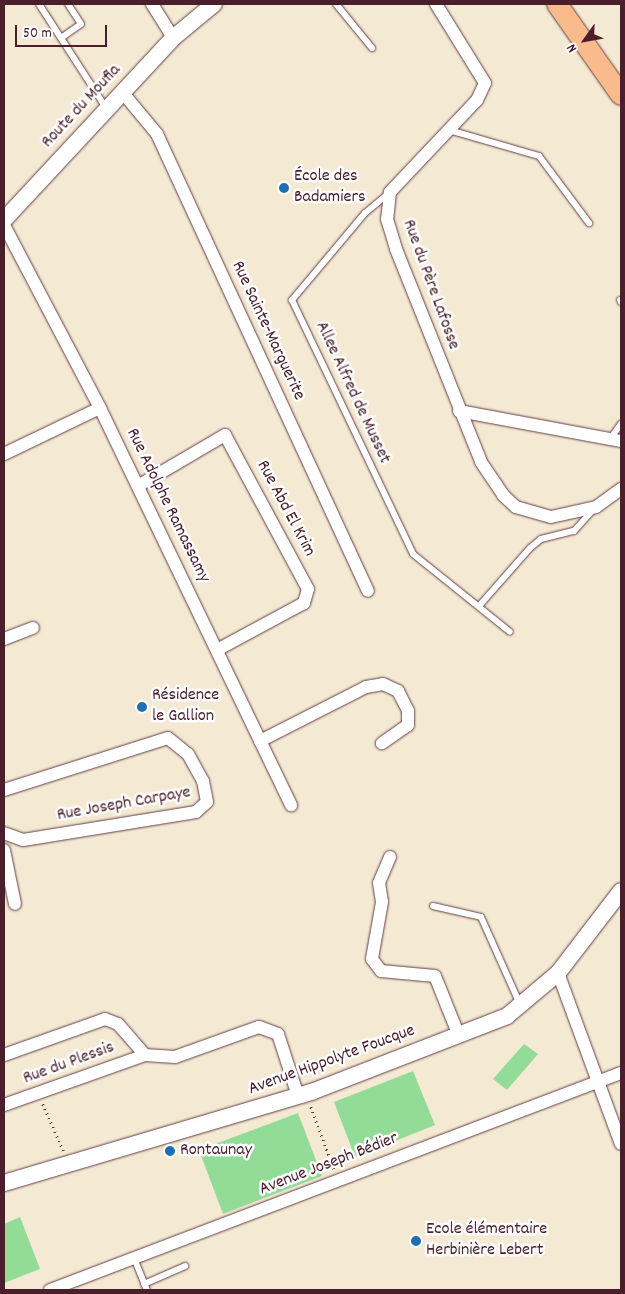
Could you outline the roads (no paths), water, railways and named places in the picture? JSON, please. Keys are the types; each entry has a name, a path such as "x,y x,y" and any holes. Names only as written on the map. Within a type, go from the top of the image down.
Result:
{"main road":[{"path":"557,4 621,95"},
{"path":"575,4 621,69"}],"street":[{"path":"152,4 173,38"},
{"name":"Route du Moufia","path":"5,217 108,111 173,38 214,4"},
{"path":"390,192 477,100 485,83 436,4"},
{"name":"Rue Sainte-Marguerite","path":"123,93 157,134 368,591"},
{"name":"Rue du Père Lafosse","path":"390,192 391,234 459,411 491,480 516,507 551,517 596,507 621,489"},
{"name":"Rue Adolphe Ramassamy","path":"5,217 138,486 291,805"},
{"path":"4,454 100,408"},
{"path":"459,411 616,440"},
{"name":"Rue Abd El Krim","path":"138,486 226,435 308,589 304,603 217,650"},
{"path":"4,638 34,628"},
{"path":"260,740 366,687 383,684 398,691 408,711 408,724 382,743"},
{"name":"Rue Joseph Carpaye","path":"4,790 161,738 183,746 207,792 207,802 196,812 23,840 4,833"},
{"path":"4,850 15,904"},
{"path":"390,857 379,883 382,902 372,959 381,971 435,976 460,1036"},
{"name":"Avenue Hippolyte Foucque","path":"4,1183 302,1095 460,1036 521,1008 558,974 621,890"},
{"path":"558,974 621,1144"},
{"name":"Rue du Plessis","path":"4,1055 105,1019 118,1024 145,1055"},
{"name":"Rue du Plessis","path":"4,1106 145,1055 175,1057 259,1027 270,1029 278,1034 302,1095"},
{"name":"Avenue Joseph Bédier","path":"50,1290 621,1073"}],"lane":[{"path":"39,4 108,111"},
{"path":"61,38 80,24 68,4"},
{"path":"336,4 372,48"},
{"path":"449,130 539,156 589,223"},
{"name":"Allee Alfred de Musset","path":"390,192 366,213 292,300 405,541 422,564 479,606 510,632"},
{"path":"616,440 621,424"},
{"path":"479,606 530,548 541,539 574,531 596,507"},
{"path":"433,906 481,917 521,1008"},
{"path":"134,1258 146,1287 185,1266"}],"place":[{"name":"École des Badamiers","path":"284,188"},
{"name":"Résidence le Gallion","path":"142,707"},
{"name":"Rontaunay","path":"170,1151"},
{"name":"Ecole élémentaire Herbinière Lebert","path":"416,1241"}]}
